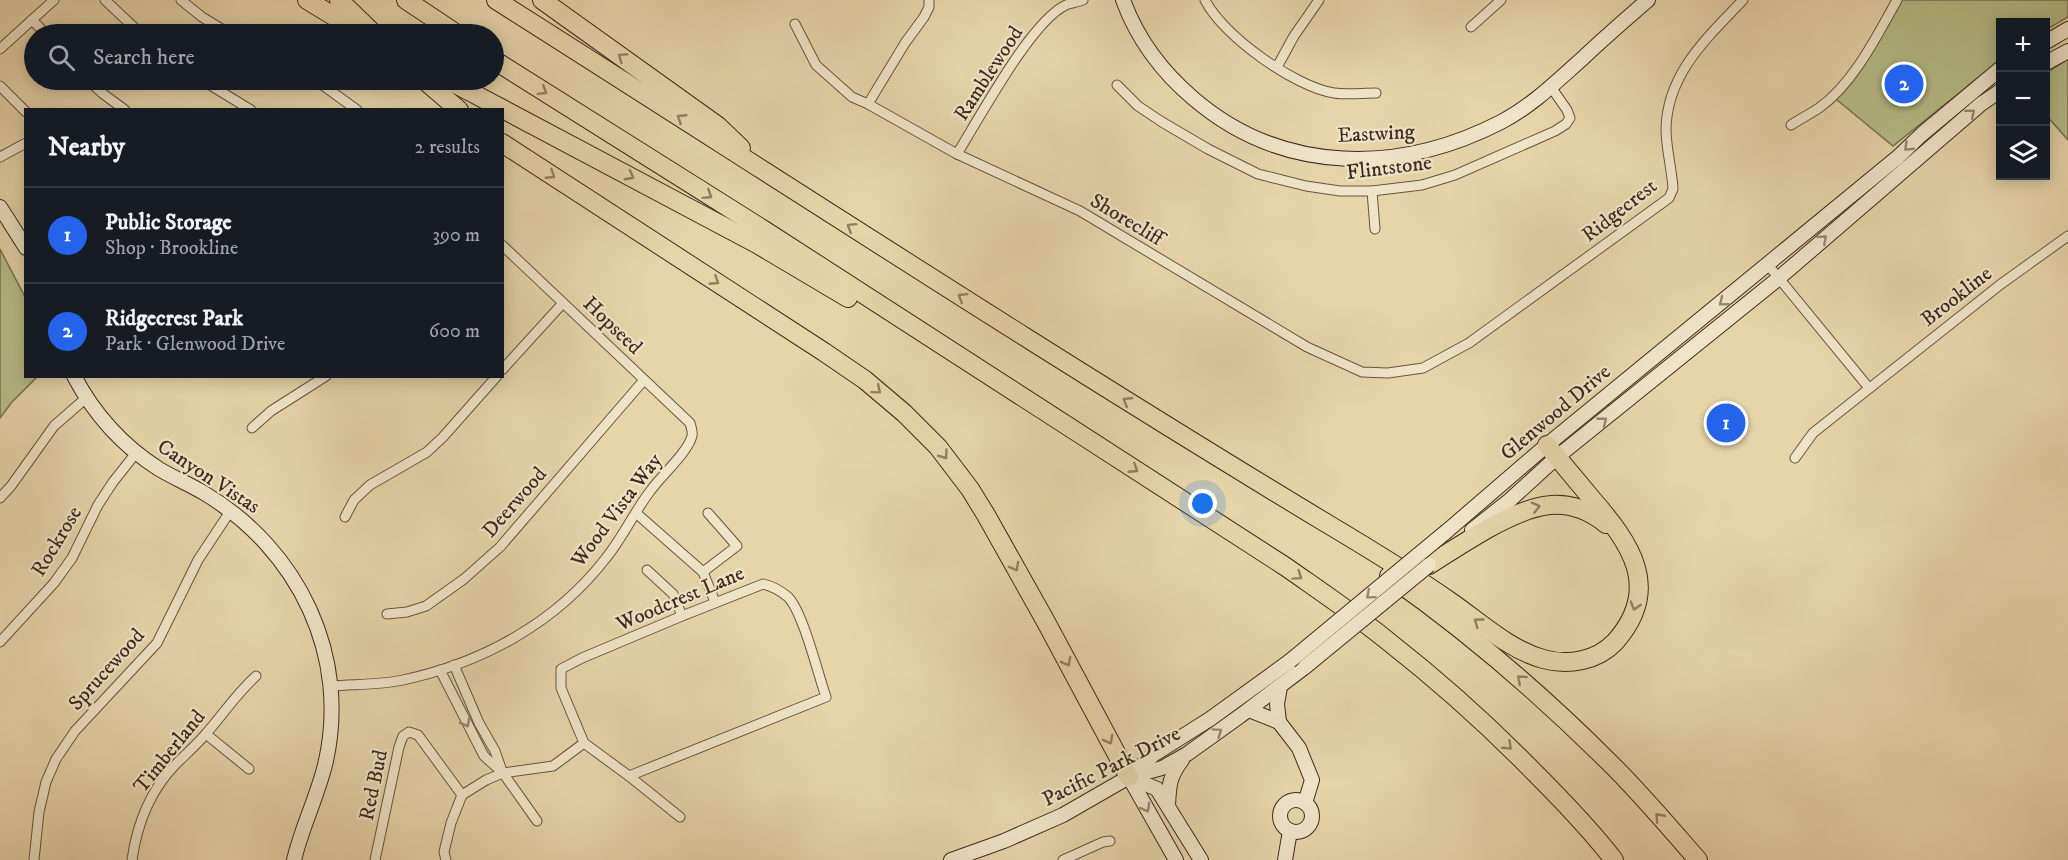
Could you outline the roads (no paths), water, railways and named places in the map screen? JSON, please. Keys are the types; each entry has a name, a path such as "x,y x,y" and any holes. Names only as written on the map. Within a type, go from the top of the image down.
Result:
{"highway":[{"path":"307,0 347,24"},
{"path":"339,0 364,24"},
{"path":"406,0 442,24"},
{"path":"496,0 765,173 1212,454 1331,525 1439,594 1512,645 1544,659 1561,662 1589,659 1606,650 1619,637 1637,601 1639,582 1629,550 1620,532 1552,451"},
{"path":"542,0 718,126 765,173"},
{"path":"504,66 764,230 1286,567 1388,641 1508,746 1554,792 1614,860"},
{"path":"435,90 456,108"},
{"path":"467,90 501,108"},
{"path":"504,110 757,244 1085,437"},
{"path":"504,144 865,380 929,438 970,489 986,515 1129,777"},
{"path":"1212,454 1440,611 1556,710 1614,767 1698,860"},
{"path":"1429,565 1463,541 1516,513 1541,505 1561,504 1593,514 1629,550"}],"main road":[{"name":"Eastwing","path":"1123,0 1154,58 1178,85 1218,118 1254,138 1280,148 1336,158 1367,159 1425,152 1459,142 1503,121 1551,87 1648,0"},
{"path":"2050,40 2068,29"},
{"path":"2050,61 2068,51"},
{"name":"Glenwood Drive","path":"1463,541 1510,500 1552,451 1997,72"},
{"name":"Glenwood Drive","path":"1129,777 1153,755 1210,719 1290,661 1447,531 1779,278 1981,104 1996,94"},
{"path":"0,207 24,245"},
{"name":"Canyon Vistas","path":"75,378 86,398 111,430 136,453 160,470 203,492 231,510 250,526 270,546 302,591 325,653 331,686 329,740 325,764 294,860"},
{"name":"Pacific Park Drive","path":"951,860 1004,841 1063,815 1129,777 1162,768 1187,754 1280,687 1429,565"},
{"path":"1279,723 1277,704 1280,687"},
{"path":"1249,710 1279,723 1299,748 1309,774 1304,778 1301,802"},
{"path":"1168,807 1169,783 1172,773 1187,754"},
{"path":"1129,777 1157,789 1201,860"},
{"path":"1129,777 1176,860"},
{"path":"1301,802 1312,813 1309,826 1302,831 1290,831 1281,821 1281,812 1286,805 1301,802"},
{"path":"1285,860 1290,831"}],"street":[{"path":"28,24 54,0"},
{"path":"105,0 130,24"},
{"path":"181,0 214,24"},
{"path":"868,104 905,43 924,17 930,0"},
{"name":"Ramblewood","path":"957,154 1023,48 1042,23 1063,3 1083,0"},
{"path":"1205,0 1230,32 1250,50 1277,67 1332,93 1376,93"},
{"path":"1277,67 1294,36 1319,0"},
{"path":"1471,27 1501,0"},
{"name":"Ridgecrest","path":"1468,343 1672,194 1673,185 1666,128 1678,79 1684,66 1698,47 1743,0"},
{"path":"1791,125 1820,108 1839,90 1878,33 1897,0"},
{"path":"32,20 36,24"},
{"name":"Shorecliff","path":"795,24 816,65 852,97 957,154 1080,211 1307,347 1362,372 1388,373 1423,368 1468,343"},
{"path":"0,49 24,27"},
{"name":"Flintstone","path":"1117,85 1138,106 1162,122 1208,149 1258,174 1306,186 1340,191 1372,191 1422,185 1455,175 1555,131 1566,124 1570,118 1551,87"},
{"path":"0,86 24,110"},
{"path":"99,90 122,108"},
{"path":"218,90 248,108"},
{"path":"330,90 354,108"},
{"path":"0,158 24,144"},
{"path":"1372,191 1375,229"},
{"name":"Brookline","path":"1796,458 1813,433 2005,281 2068,236"},
{"name":"Hopseed","path":"504,247 690,423 693,435"},
{"path":"1768,265 1869,388"},
{"path":"504,368 563,303"},
{"path":"252,428 271,411 323,378"},
{"path":"345,518 354,500 370,485 427,452 495,378"},
{"name":"Deerwood","path":"387,614 407,612 426,606 464,579 500,547 644,380"},
{"path":"0,498 54,426 86,398"},
{"name":"Wood Vista Way","path":"331,686 400,680 440,670 492,650 522,634 549,615 577,590 606,558 666,470 686,449 693,435"},
{"name":"Rockrose","path":"0,642 54,584 72,558 98,505 136,453"},
{"name":"Sprucewood","path":"34,860 41,802 46,782 56,759 75,731 157,643 198,561 231,510"},
{"path":"636,513 703,572 715,602"},
{"path":"703,572 737,546 708,513"},
{"path":"647,570 673,594 682,615"},
{"name":"Woodcrest Lane","path":"628,776 826,697 798,611 788,597 773,586 764,584 682,615 561,669 561,688 584,742 680,817"},
{"path":"454,666 479,723 495,751 502,773"},
{"path":"440,670 484,756 502,773 537,820"},
{"name":"Timberland","path":"134,860 135,834 157,788 173,767 206,734 237,693 256,676"},
{"name":"Red Bud","path":"375,860 403,736 409,732 417,735 462,795"},
{"path":"206,734 249,769"},
{"path":"446,860 444,852 451,823 462,795 502,773 553,766 584,742"},
{"path":"1063,860 1110,841"}],"place":[{"name":"Ridgecrest Park","path":"1904,84"},
{"name":"Public Storage","path":"1726,423"}]}
